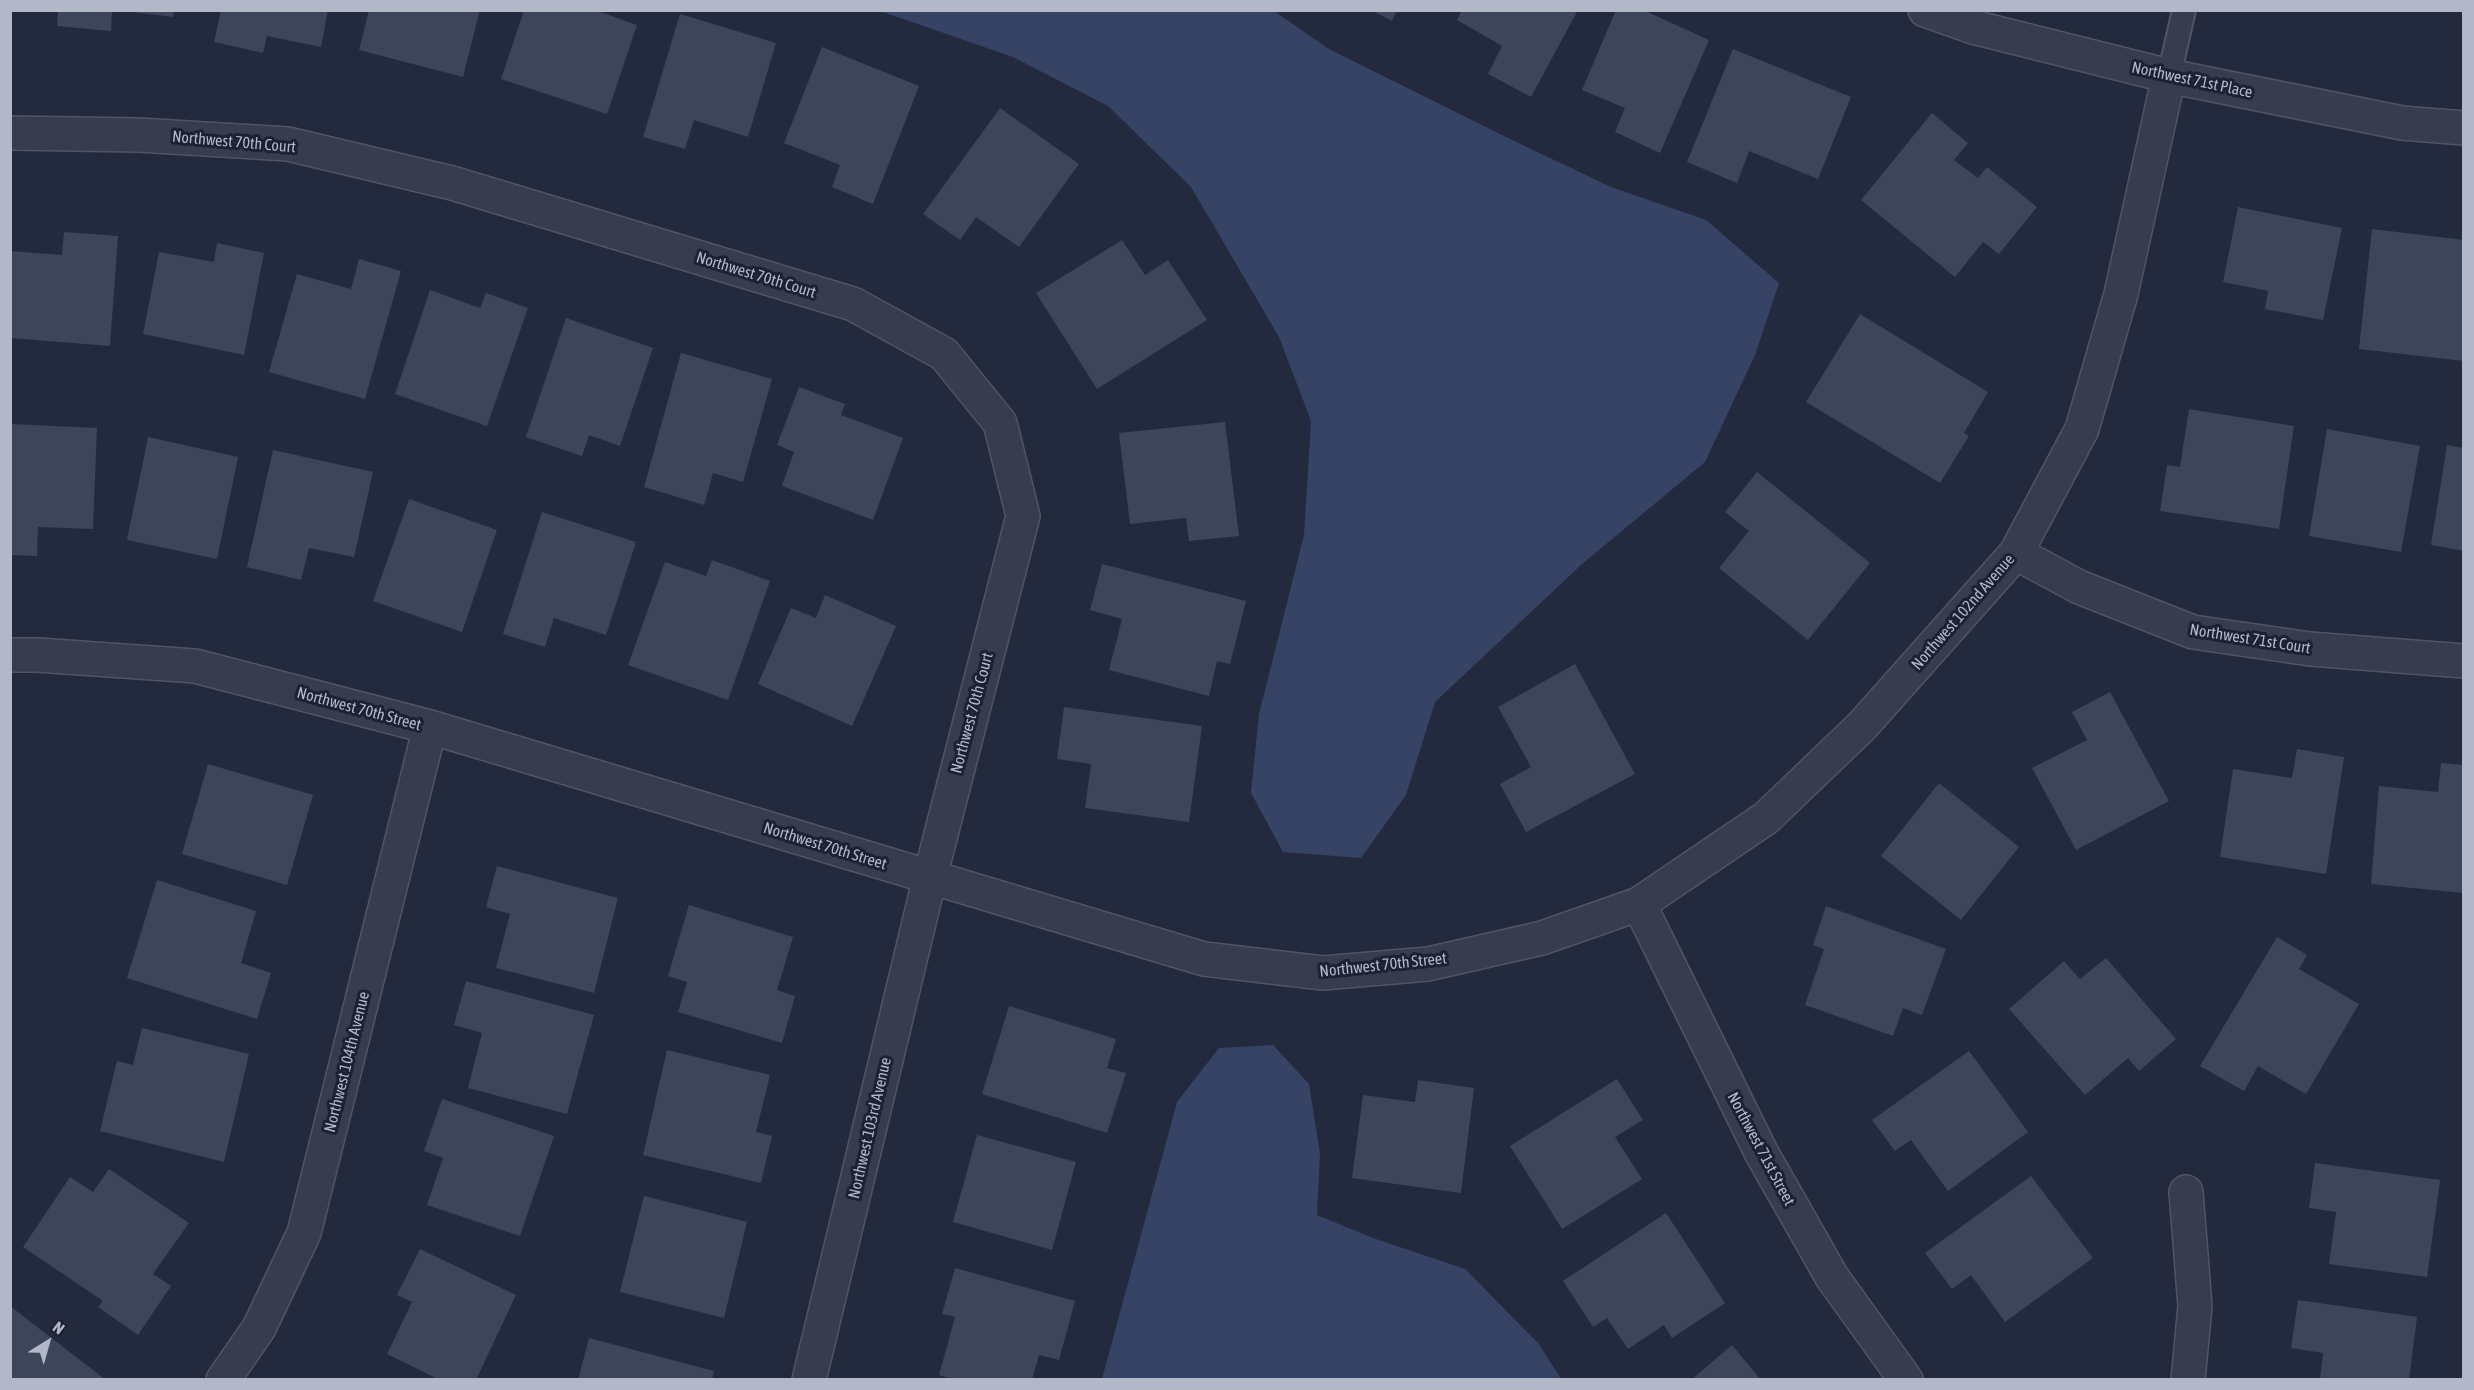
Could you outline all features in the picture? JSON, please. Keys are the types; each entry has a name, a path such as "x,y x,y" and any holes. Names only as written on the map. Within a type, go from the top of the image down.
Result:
{"street":[{"name":"Northwest 71st Place","path":"1925,10 1973,27 2169,76 2402,123 2463,128"},
{"name":"Northwest 102nd Avenue","path":"1639,904 1766,818 1862,726 2016,553 2082,429 2121,294 2169,76"},
{"name":"Northwest 70th Court","path":"10,133 139,135 288,144 452,183 853,304 944,354 1000,423 1023,516 930,877"},
{"name":"Northwest 71st Court","path":"2016,553 2079,587 2193,632 2310,649 2463,661"},
{"name":"Northwest 70th Street","path":"10,655 195,666 430,727 1204,959 1323,973 1428,964 1542,938 1639,904"},
{"name":"Northwest 104th Avenue","path":"223,1380 259,1328 304,1233 430,727"},
{"name":"Northwest 103rd Avenue","path":"809,1380 930,877"},
{"name":"Northwest 71st Street","path":"1639,904 1761,1152 1832,1277 1906,1380"},
{"path":"2186,1192 2195,1306 2188,1380"}],"lane":[{"path":"2169,76 2184,10"}],"water":[{"path":"880,11 1274,11 1329,49 1508,138 1611,187 1706,220 1779,283 1755,355 1705,462 1581,565 1435,702 1406,795 1361,858 1283,852 1251,793 1259,714 1304,535 1311,421 1279,337 1191,187 1108,106 1013,57"},
{"path":"1273,1045 1309,1084 1320,1154 1317,1215 1373,1238 1465,1269 1539,1344 1561,1379 1102,1379 1177,1102 1219,1048"}],"building":[{"path":"58,10 112,10 111,31 57,26"},
{"path":"116,10 174,10 173,17"},
{"path":"221,10 328,10 321,47 267,36 263,53 214,42"},
{"path":"369,10 480,10 463,77 359,50"},
{"path":"524,10 595,10 637,25 607,114 501,79"},
{"path":"1371,10 1397,10 1392,21"},
{"path":"1462,10 1578,10 1531,97 1488,74 1502,46 1457,20"},
{"path":"1616,10 1643,10 1709,40 1660,153 1615,132 1625,108 1582,90"},
{"path":"680,14 776,43 748,137 694,120 685,149 643,137"},
{"path":"822,47 919,86 873,204 832,187 840,165 784,143"},
{"path":"1733,49 1851,97 1818,179 1749,151 1737,183 1687,162"},
{"path":"1000,108 1079,164 1019,247 976,217 960,240 923,214"},
{"path":"1932,113 1968,143 1954,160 1978,178 1987,167 2037,207 1999,254 1983,242 1955,277 1861,200"},
{"path":"2238,207 2342,228 2323,320 2265,309 2268,291 2223,282"},
{"path":"2372,229 2464,240 2464,361 2359,349"},
{"path":"64,232 118,236 110,346 10,338 10,251 62,255"},
{"path":"1122,240 1145,275 1168,260 1207,320 1097,389 1036,293"},
{"path":"217,243 264,253 244,355 143,334 159,252 214,262"},
{"path":"359,259 401,271 365,399 269,372 297,274 351,289"},
{"path":"430,290 480,308 486,293 528,308 487,426 395,394"},
{"path":"1860,314 1988,392 1964,433 1969,436 1940,483 1806,402"},
{"path":"566,318 653,348 620,446 589,435 582,456 526,437"},
{"path":"681,353 772,379 743,482 713,473 704,505 644,487"},
{"path":"799,387 845,404 841,415 903,438 873,520 782,486 794,452 777,445"},
{"path":"2189,409 2294,426 2279,529 2160,511 2167,465 2180,467"},
{"path":"1225,422 1239,536 1189,541 1186,518 1130,524 1119,433"},
{"path":"10,424 97,428 93,529 38,527 37,556 10,555"},
{"path":"2327,429 2420,446 2401,552 2309,536"},
{"path":"148,437 238,457 217,559 127,540"},
{"path":"2447,445 2464,448 2464,551 2431,545"},
{"path":"273,450 373,472 354,557 309,548 301,580 247,567"},
{"path":"1757,472 1870,563 1808,640 1719,568 1749,531 1725,512"},
{"path":"409,499 497,530 462,632 373,601"},
{"path":"542,512 636,542 606,635 554,618 545,647 503,634"},
{"path":"712,560 770,581 728,700 628,665 665,562 706,576"},
{"path":"1102,564 1246,601 1230,664 1217,661 1209,696 1109,670 1122,619 1090,610"},
{"path":"825,595 896,626 852,726 758,684 791,608 816,618"},
{"path":"1575,664 1635,774 1526,832 1500,784 1531,767 1498,707"},
{"path":"2110,692 2169,801 2076,850 2032,768 2087,740 2072,712"},
{"path":"1064,707 1202,726 1189,822 1085,808 1091,764 1057,759"},
{"path":"2297,749 2344,757 2326,874 2220,857 2233,769 2292,778"},
{"path":"2441,763 2464,765 2464,893 2371,884 2379,786 2438,792"},
{"path":"208,764 313,795 287,885 182,854"},
{"path":"1939,783 2019,847 1961,920 1881,856"},
{"path":"497,866 618,898 594,993 496,968 510,914 486,907"},
{"path":"157,880 256,911 241,963 271,973 257,1019 127,978"},
{"path":"689,905 793,937 777,990 795,996 782,1043 678,1012 687,982 668,976"},
{"path":"1826,906 1946,949 1922,1015 1903,1008 1893,1036 1805,1005 1824,949 1813,945"},
{"path":"2277,937 2307,955 2299,969 2359,1004 2306,1094 2258,1066 2244,1091 2200,1066"},
{"path":"2106,958 2176,1039 2139,1071 2128,1058 2085,1095 2009,1009 2064,961 2080,979"},
{"path":"466,981 594,1015 567,1114 468,1088 482,1033 454,1025"},
{"path":"1009,1006 1116,1039 1107,1068 1126,1073 1107,1133 982,1094"},
{"path":"142,1028 249,1054 224,1162 100,1131 117,1061 133,1065"},
{"path":"667,1050 770,1075 756,1132 772,1136 761,1183 643,1155"},
{"path":"1969,1051 2028,1132 1948,1191 1911,1140 1895,1151 1872,1120"},
{"path":"1617,1079 1643,1120 1615,1137 1642,1179 1562,1229 1510,1146"},
{"path":"1418,1080 1474,1088 1461,1193 1352,1178 1363,1095 1415,1102"},
{"path":"442,1099 554,1136 520,1236 427,1205 443,1158 424,1151"},
{"path":"977,1135 1076,1162 1052,1250 953,1222"},
{"path":"2315,1163 2440,1180 2427,1277 2329,1264 2336,1212 2309,1208"},
{"path":"109,1169 189,1223 153,1274 171,1286 138,1335 98,1307 103,1301 23,1247 70,1177 93,1192"},
{"path":"2031,1176 2093,1258 2005,1322 1971,1275 1952,1289 1925,1253"},
{"path":"644,1196 747,1222 724,1318 620,1292"},
{"path":"1666,1213 1725,1303 1672,1338 1664,1325 1628,1349 1607,1318 1593,1327 1563,1281"},
{"path":"420,1249 516,1295 476,1380 440,1380 387,1354 412,1302 397,1295"},
{"path":"955,1268 1075,1301 1059,1360 1039,1355 1032,1380 955,1380 939,1375 955,1317 942,1314"},
{"path":"2298,1300 2417,1317 2409,1380 2320,1380 2323,1353 2291,1348"},
{"path":"10,1306 106,1380 10,1380"},
{"path":"589,1338 714,1371 712,1380 578,1380"},
{"path":"1732,1345 1761,1380 1691,1380"}]}
